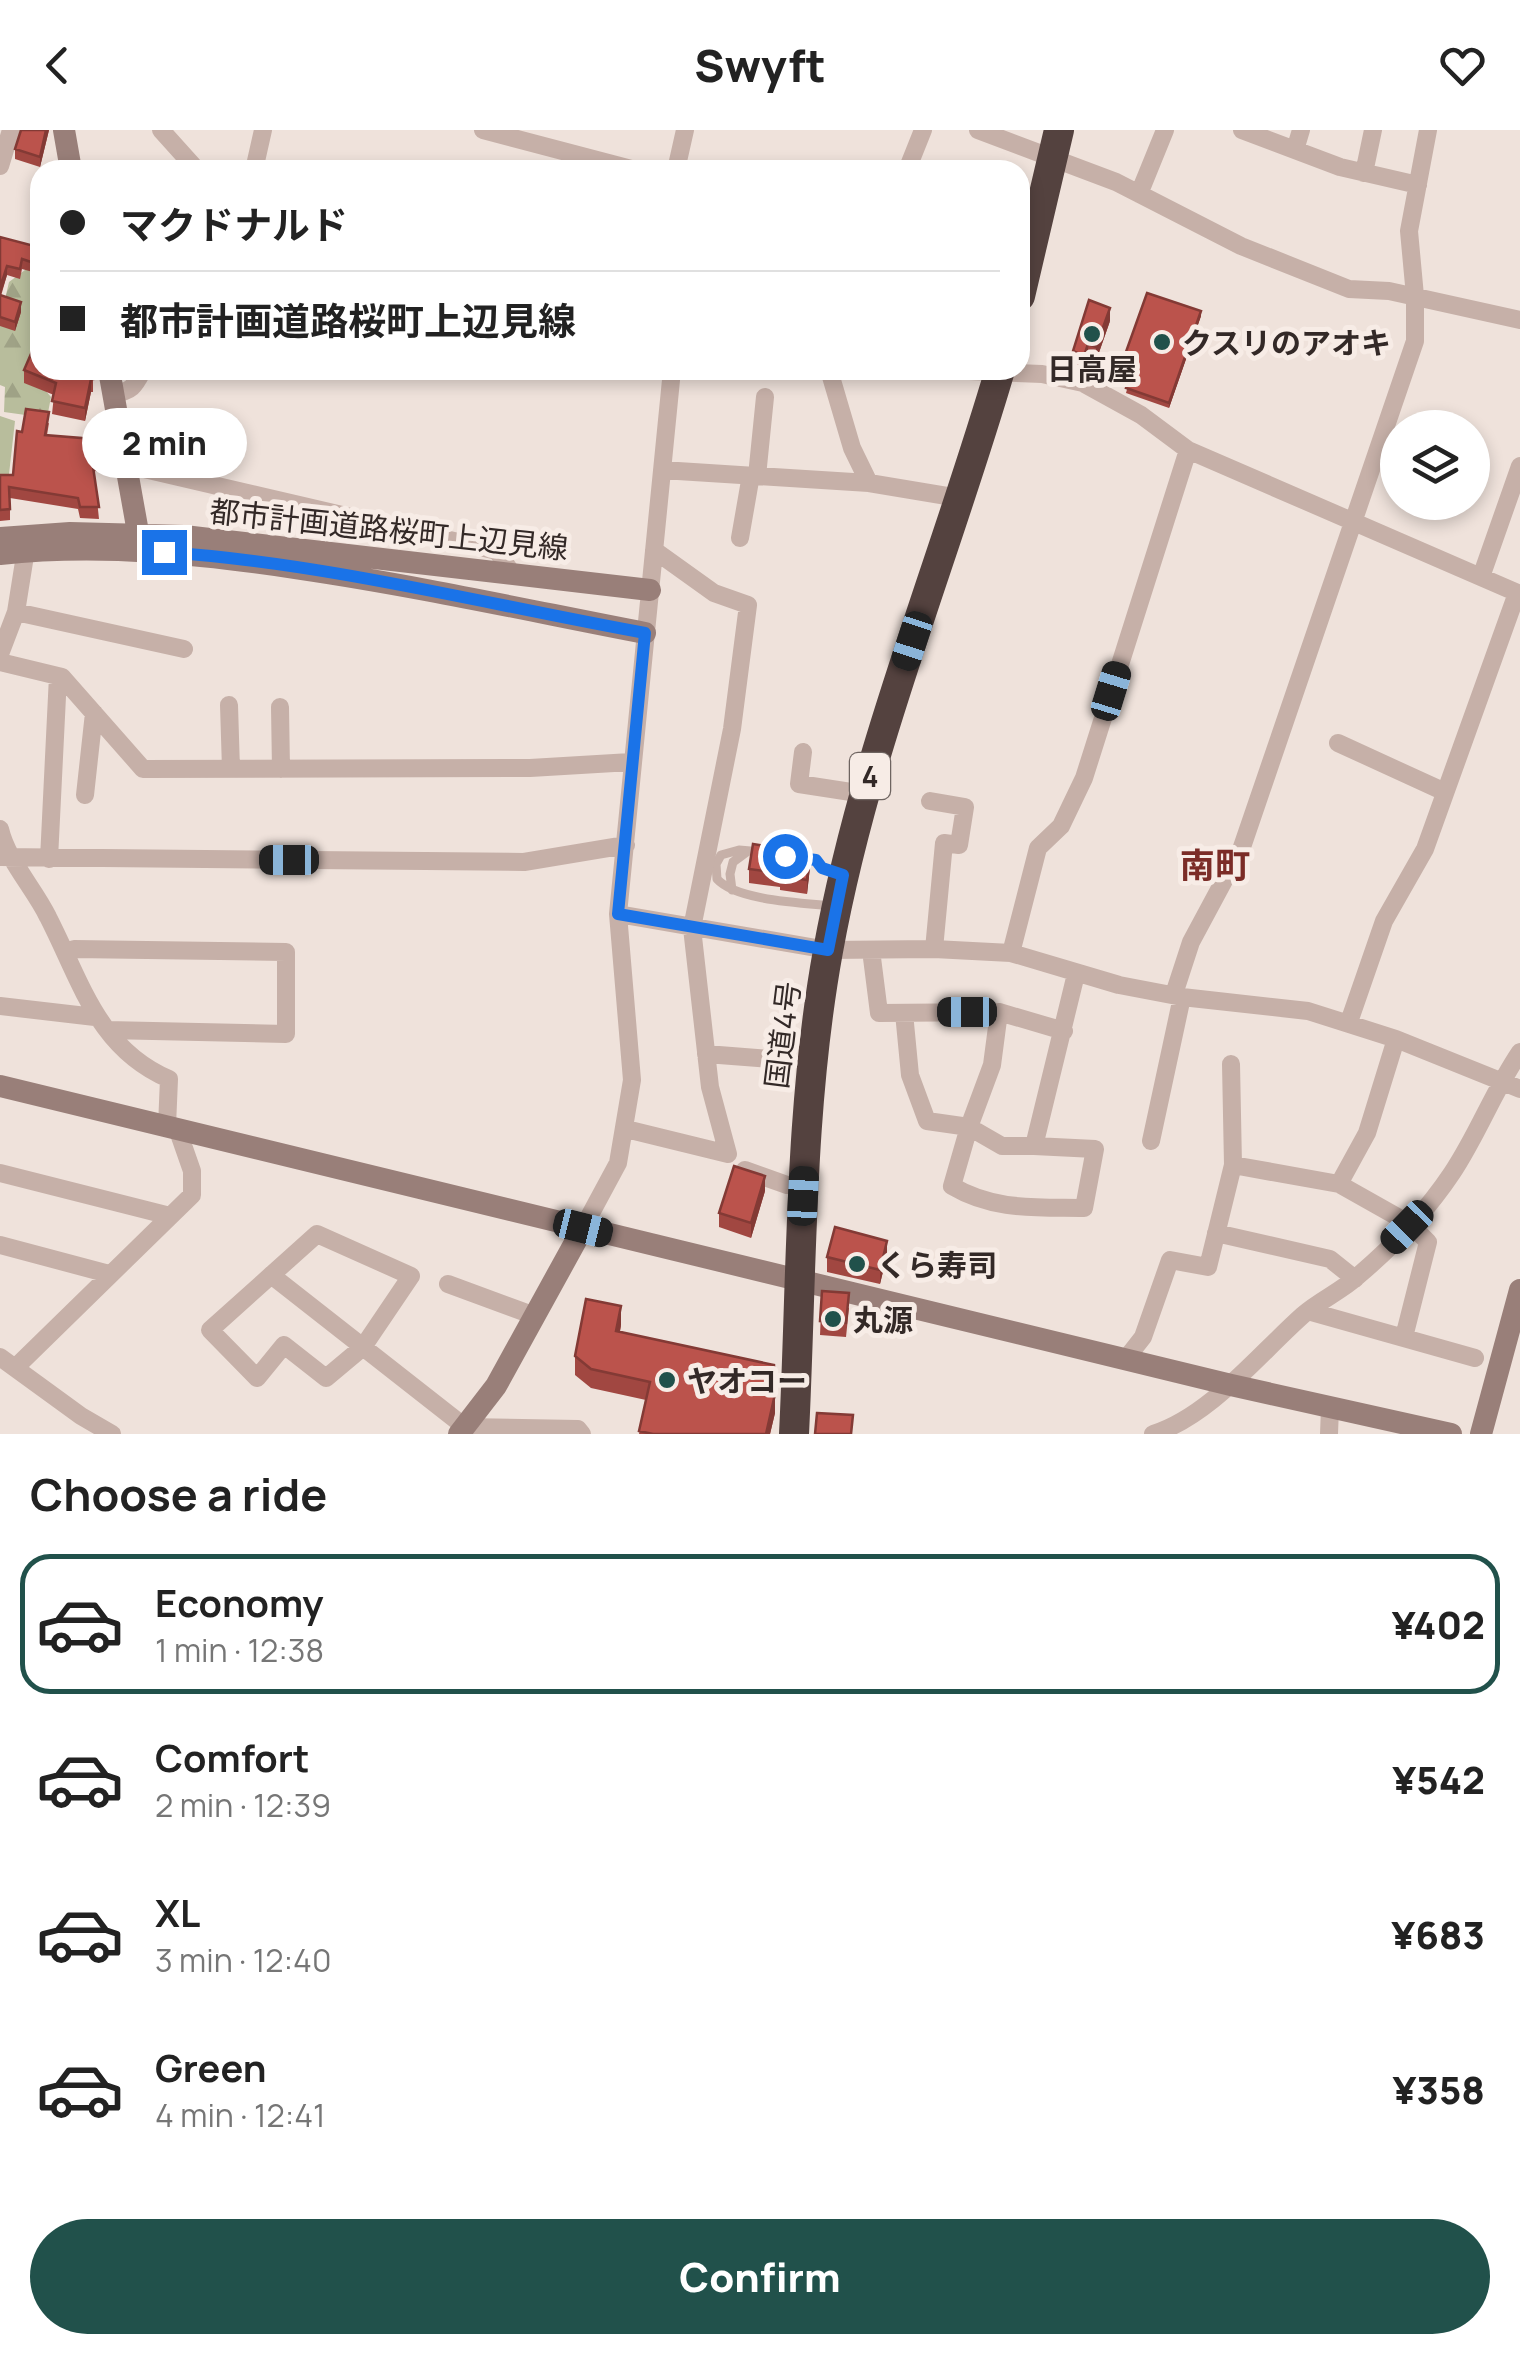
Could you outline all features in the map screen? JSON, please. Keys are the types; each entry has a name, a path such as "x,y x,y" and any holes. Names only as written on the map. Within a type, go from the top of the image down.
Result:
{"highway":[{"path":"1030,254 1056,145"},
{"name":"国道4号","path":"794,1434 810,1085 828,950 864,794 996,380"}],"street":[{"path":"0,166 10,130"},
{"path":"64,130 69,160"},
{"path":"160,130 188,160"},
{"path":"256,160 263,130"},
{"path":"482,130 597,160"},
{"path":"678,160 685,130"},
{"path":"911,160 923,130"},
{"path":"978,130 1056,145 1116,182 1240,246 1349,289 1415,296 1520,320"},
{"path":"1139,194 1165,130"},
{"path":"1242,130 1364,173 1418,185"},
{"path":"1295,150 1301,130"},
{"path":"1364,173 1373,130"},
{"path":"1151,1141 1178,995 1192,942 1242,846 1414,341 1415,296 1409,231 1428,130"},
{"path":"1030,373 1083,383 1141,415 1188,450 1519,594 1424,849 1376,942 1349,1022"},
{"path":"112,382 127,392 138,380"},
{"path":"462,1431 496,1386 583,1228 618,1163 626,1129 632,1080 618,914 671,380"},
{"path":"832,380 852,448 869,482"},
{"path":"112,382 140,542"},
{"path":"740,538 765,397"},
{"path":"1011,953 1038,848 1061,826 1084,778 1188,450"},
{"path":"127,465 497,550 511,572"},
{"path":"1481,577 1520,466"},
{"path":"662,470 869,482 959,498"},
{"name":"都市計画道路桜町上辺見線","path":"0,538 27,543 218,539 650,590"},
{"name":"都市計画道路桜町上辺見線","path":"140,542 392,582 645,633"},
{"path":"0,654 16,612 27,543"},
{"name":"都市計画道路桜町上辺見線","path":"0,554 27,543"},
{"path":"654,550 714,593 748,605 732,729 692,928 710,1087 728,1154 734,1167 787,1184"},
{"path":"16,612 184,650"},
{"path":"0,662 58,676 144,769 530,768 631,762"},
{"path":"49,859 58,676"},
{"path":"229,705 231,769"},
{"path":"280,707 282,769"},
{"path":"85,794 94,713"},
{"path":"1338,743 1445,792"},
{"path":"803,752 799,784 864,794"},
{"path":"930,801 964,807 959,845 944,843 934,949"},
{"path":"0,828 6,857 48,915 101,1023 144,1069 170,1079 172,1127 192,1170 192,1194 109,1274 8,1362 108,1433"},
{"path":"6,857 524,862 626,845"},
{"path":"618,914 828,950 1011,953 1076,974 1178,995 1308,1011 1396,1038 1520,1089"},
{"path":"0,1006 101,1023 286,1034 286,952 74,949"},
{"path":"871,950 879,1013 999,1012 1064,1031"},
{"path":"1034,1146 1076,974"},
{"path":"904,1013 910,1076 927,1121 969,1127 1002,1146 1095,1149 1084,1208 1002,1207 975,1200 952,1186 969,1127 992,1065 999,1012"},
{"path":"1338,1184 1367,1133 1396,1038"},
{"path":"1153,1434 1171,1428 1230,1385 1308,1311 1355,1279 1410,1224 1451,1175 1520,1052"},
{"path":"706,1054 782,1060"},
{"path":"1125,1360 1143,1337 1170,1260 1208,1267 1232,1165 1231,1064"},
{"path":"0,1086 1125,1360 1451,1434"},
{"path":"626,1129 728,1154"},
{"path":"1232,1165 1338,1184 1410,1224 1428,1242 1404,1337"},
{"path":"0,1173 170,1216"},
{"path":"317,1234 411,1276 363,1347 326,1378 284,1345 258,1378 210,1330 317,1234"},
{"path":"1216,1234 1330,1259 1355,1279"},
{"path":"0,1245 109,1274"},
{"path":"271,1275 462,1431 552,1426 578,1429 582,1434"},
{"path":"448,1284 535,1316"},
{"path":"1482,1434 1520,1290"},
{"path":"1308,1311 1475,1358"},
{"path":"1329,1434 1330,1408"}],"lane":[{"path":"732,890 733,862 749,850"},
{"path":"770,853 729,851 716,864 716,879 732,890 837,907"},
{"path":"785,856 816,860 822,868 843,875"}],"green space":[{"path":"30,266 30,358 26,367 30,380 37,380 51,397 47,418 4,412 0,321 9,282"},
{"path":"0,416 15,421 8,483 0,484"}],"building":[{"path":"21,130 46,130 40,157 15,149"},
{"path":"0,237 30,245 30,262 22,259 20,269 7,266 0,288"},
{"name":"クスリのアオキ","path":"1147,293 1201,311 1169,403 1126,388 1133,367 1122,363"},
{"path":"0,295 21,302 15,322 0,317"},
{"path":"1089,300 1110,308 1096,347 1088,344 1084,356 1073,351"},
{"path":"49,380 91,380 85,408 52,401 56,383"},
{"path":"26,409 49,412 45,435 106,440 106,460 92,460 99,507 80,507 78,498 9,487 10,509 0,510 0,475 13,475 17,431 22,432"},
{"path":"753,844 810,853 807,880 749,869"},
{"path":"734,1166 765,1176 751,1223 719,1213"},
{"path":"835,1227 887,1241 880,1270 827,1257"},
{"path":"822,1291 849,1293 846,1323 820,1321"},
{"name":"ヤオコー","path":"586,1299 621,1306 616,1331 774,1365 775,1394 766,1434 639,1431 650,1382 591,1369 575,1356"},
{"path":"817,1413 853,1415 851,1434 815,1434"}],"place":[{"name":"日高屋","path":"1092,334"},
{"name":"クスリのアオキ","path":"1162,342"},
{"name":"くら寿司","path":"857,1264"},
{"name":"丸源","path":"833,1319"},
{"name":"ヤオコー","path":"667,1380"}],"district":[{"name":"南町","path":"1215,865"}],"route":[{"path":"164,552 225,557 392,582 645,633 618,914 828,950 843,875 822,868 816,860 785,856"}]}
